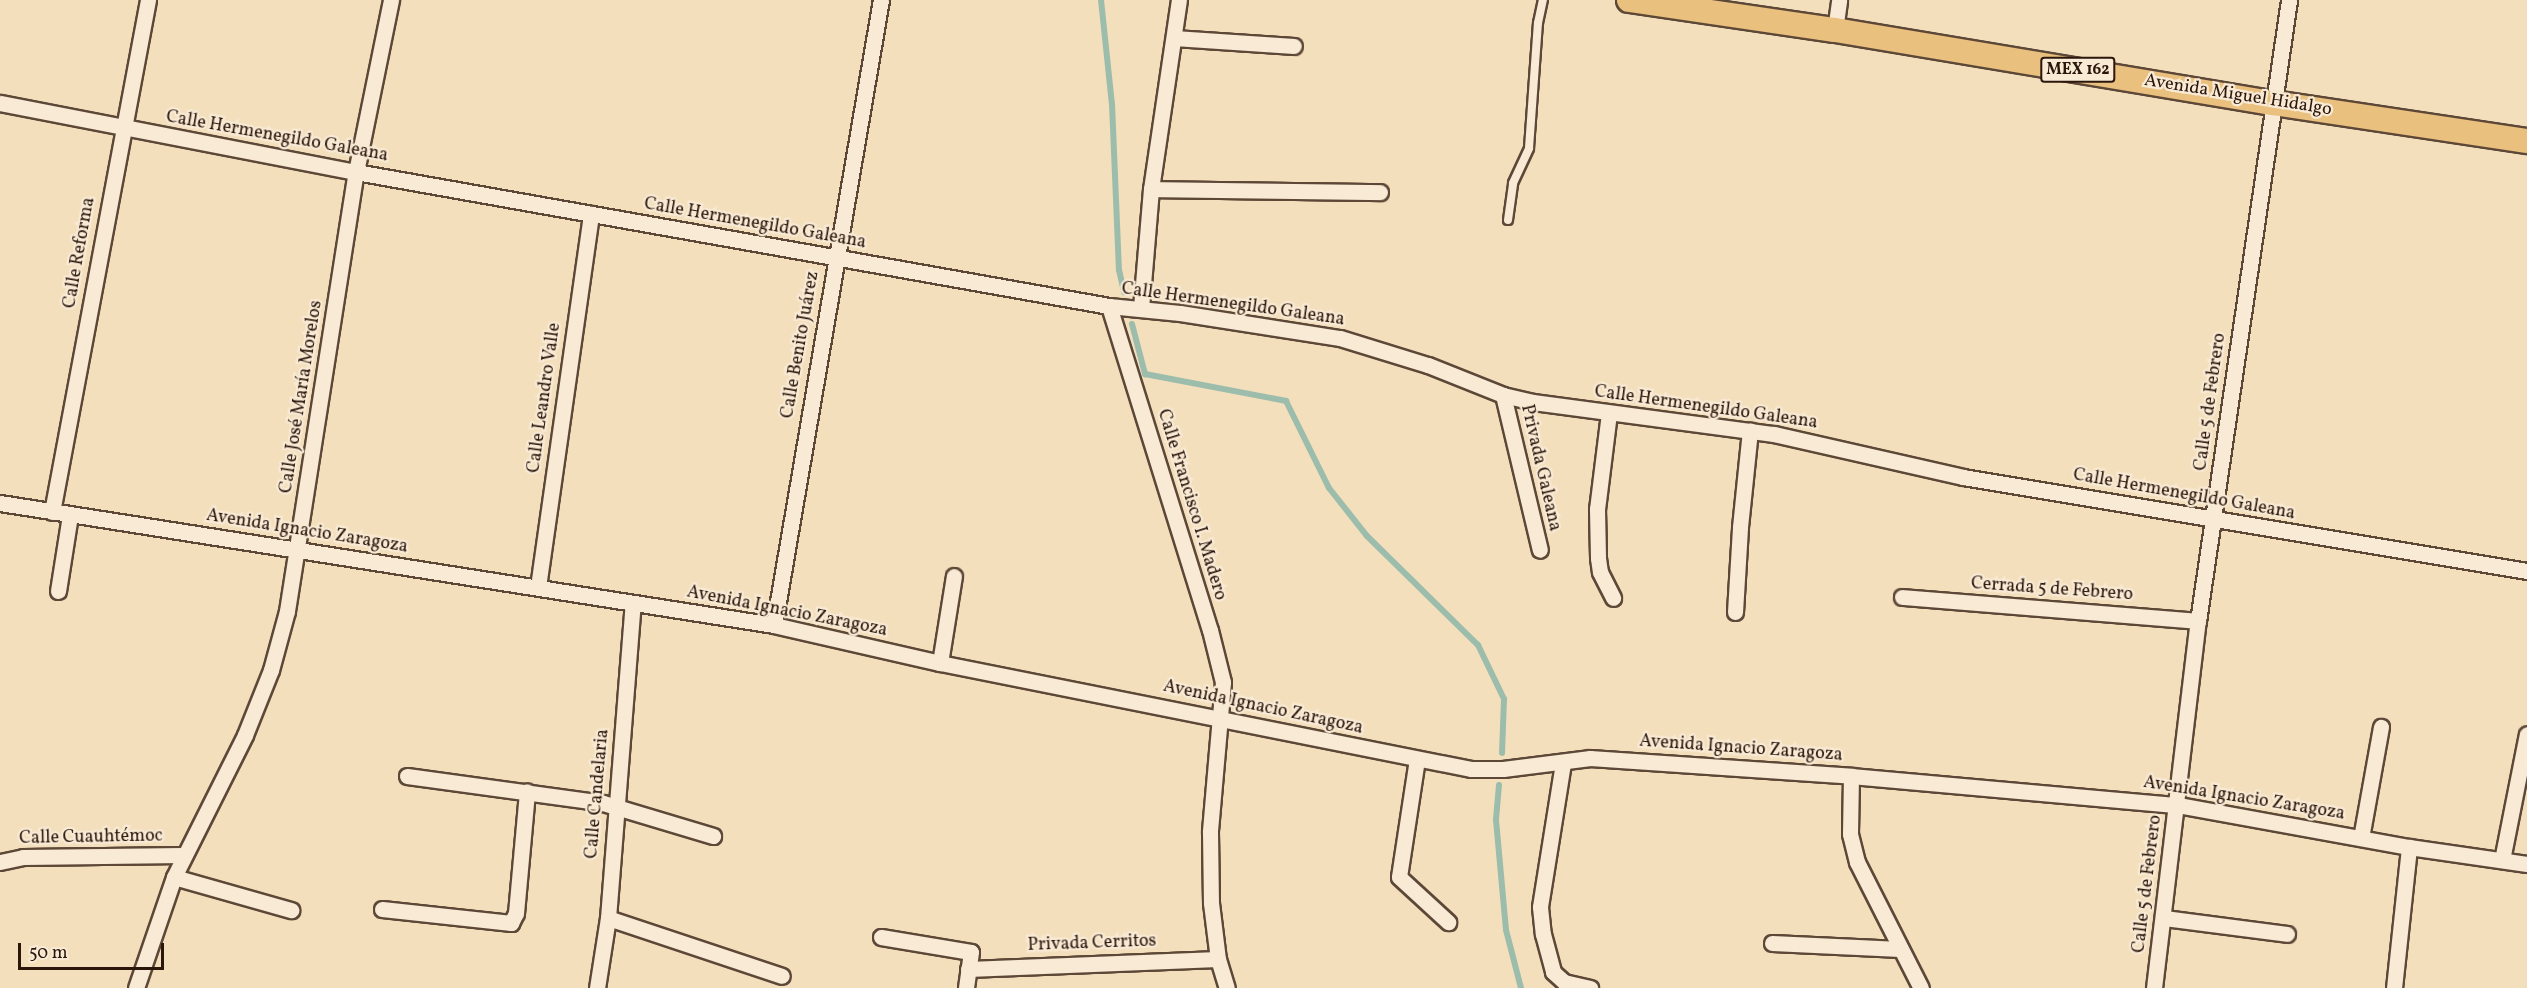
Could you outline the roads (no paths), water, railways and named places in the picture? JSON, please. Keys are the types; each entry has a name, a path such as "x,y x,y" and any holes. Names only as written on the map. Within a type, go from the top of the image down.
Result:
{"main road":[{"name":"Avenida Miguel Hidalgo","path":"1629,0 1661,2 2273,103 2527,141"}],"street":[{"name":"Calle Reforma","path":"52,512 148,0"},
{"name":"Calle José María Morelos","path":"136,988 183,855 245,735 271,670 287,611 356,172 391,0"},
{"name":"Calle Benito Juárez","path":"774,625 881,0"},
{"path":"1141,309 1152,189 1179,0"},
{"path":"1835,30 1839,0"},
{"name":"Calle 5 de Febrero","path":"2154,988 2178,805 2198,621 2289,0"},
{"path":"1174,38 1294,46"},
{"name":"Calle Hermenegildo Galeana","path":"0,103 123,129 356,172 1108,306 1340,338 1428,365 1503,395 1609,413 1774,434 1963,477 2527,571"},
{"path":"1152,189 1380,192"},
{"name":"Calle Leandro Valle","path":"538,587 591,214"},
{"name":"Calle Francisco I. Madero","path":"1108,306 1210,630 1223,682 1210,831 1211,903 1218,959 1227,988"},
{"name":"Privada Galeana","path":"1503,395 1540,550"},
{"path":"1609,413 1597,519 1600,572 1613,597"},
{"path":"1735,612 1740,527 1750,431"},
{"name":"Avenida Ignacio Zaragoza","path":"0,503 774,625 940,663 1471,769 1503,769 1590,758 1851,776 2178,805 2409,847 2527,864"},
{"path":"58,591 70,515"},
{"path":"940,663 954,576"},
{"name":"Cerrada 5 de Febrero","path":"1902,597 2198,621"},
{"name":"Calle Candelaria","path":"597,988 608,918 633,603"},
{"path":"2361,838 2380,727"},
{"path":"2502,860 2527,734"},
{"path":"1417,759 1399,876 1448,922"},
{"path":"1563,763 1540,907 1543,934 1553,972 1564,982 1590,988"},
{"path":"407,776 528,791 617,806 714,836"},
{"path":"1851,776 1850,834 1857,862 1921,988"},
{"path":"382,909 511,923 516,913 528,791"},
{"path":"2394,988 2409,847"},
{"name":"Calle Cuauhtémoc","path":"0,862 23,857 183,855"},
{"path":"174,877 291,910"},
{"path":"608,918 782,976"},
{"path":"2164,918 2287,934"},
{"path":"881,937 971,952 966,988"},
{"path":"1772,943 1900,949"},
{"name":"Privada Cerritos","path":"968,969 1218,959"}],"lane":[{"path":"1508,220 1513,183 1529,148 1538,23 1543,0"}],"waterway":[{"path":"1101,0 1112,104 1119,270 1124,292"},
{"path":"1132,324 1145,374 1286,401 1329,488 1367,536 1478,645 1504,699 1502,753"},
{"path":"1499,785 1496,820 1506,930 1521,988"}]}
